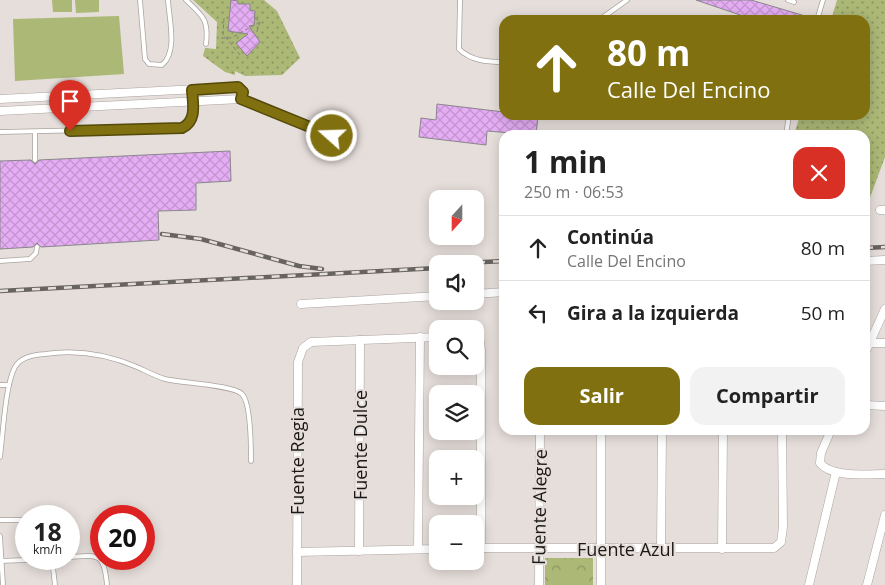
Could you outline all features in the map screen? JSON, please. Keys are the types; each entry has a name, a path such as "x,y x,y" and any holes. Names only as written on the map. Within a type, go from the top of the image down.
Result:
{"street":[{"path":"0,99 239,88 243,93 241,99 0,111"},
{"path":"870,262 885,260"},
{"path":"484,293 499,292"},
{"path":"301,304 429,297"},
{"path":"870,341 885,309"},
{"path":"418,549 420,338"},
{"path":"360,340 429,338"},
{"name":"Fuente Regia","path":"297,585 298,362 303,348 311,342 360,340"},
{"name":"Fuente Dulce","path":"359,551 360,340"},
{"path":"870,343 885,343"},
{"path":"478,515 481,375"},
{"path":"870,405 885,406"},
{"name":"Fuente Alegre","path":"539,585 540,435"},
{"path":"601,435 601,585"},
{"path":"661,550 662,435"},
{"path":"722,549 723,435"},
{"name":"Fuente Azul","path":"484,548 661,550 777,547 782,539 783,527 782,435"},
{"path":"829,435 820,459 823,466 832,471 885,474"},
{"path":"809,585 832,471"},
{"path":"867,585 885,515"},
{"path":"297,552 429,549"}],"lane":[{"path":"140,0 145,59 149,64 162,65 168,60 171,50 168,0"},
{"path":"186,0 199,12 206,23 206,44"},
{"path":"460,0 459,49 465,55 477,59 499,61"},
{"path":"606,15 627,0"},
{"path":"788,0 794,2"},
{"path":"818,15 823,0"},
{"path":"0,132 182,128 190,123 192,118 192,90"},
{"path":"241,99 332,136"},
{"path":"35,132 35,160"},
{"path":"0,261 30,259 36,253 37,247"},
{"path":"0,457 10,385 16,366 23,359 33,355 88,352 110,357 161,378 182,383 236,390 245,400 251,461"},
{"path":"0,385 10,385"},
{"path":"0,520 15,520"},
{"path":"0,536 3,585"},
{"path":"80,558 94,557 103,560 107,585"},
{"path":"1,560 15,560"},
{"path":"54,570 55,585"}],"path":[{"path":"224,18 223,34 240,55"},
{"path":"255,18 260,22"},
{"path":"256,34 260,22"},
{"path":"221,38 231,38 260,22"}],"green space":[{"path":"52,0 72,0 72,12 53,12"},
{"path":"75,0 99,0 99,12 76,13"},
{"path":"193,0 264,0 277,11 300,58 282,75 245,76 235,71 235,75 225,72 203,56 205,48 216,49 217,22"},
{"path":"837,0 885,0 885,157 870,198 870,130 796,130 798,120 870,120 870,15 832,15"},
{"path":"119,16 124,74 15,81 13,19"},
{"path":"545,558 593,558 593,585 545,585"},
{"path":"557,570 582,570 582,585 557,585"}],"building":[{"path":"231,0 238,1 238,4 250,4 250,10 255,11 254,25 249,26 260,42 247,56 236,43 248,34 228,31"},
{"path":"696,0 751,0 802,15 740,15"},
{"path":"437,104 499,111 499,120 538,120 537,130 487,131 486,145 419,137 421,118 436,120"},
{"path":"230,151 231,181 196,183 196,210 158,211 159,240 41,247 37,243 33,247 0,249 0,161 31,160 35,164 39,160"}],"railway":[{"path":"162,234 201,239 299,266 322,269"},
{"path":"870,248 885,247"},
{"path":"484,262 499,261"},
{"path":"0,291 429,268"}],"route":[{"path":"70,131 182,128 190,123 192,118 192,90 238,87 243,92 241,99 293,122 332,136"}]}
